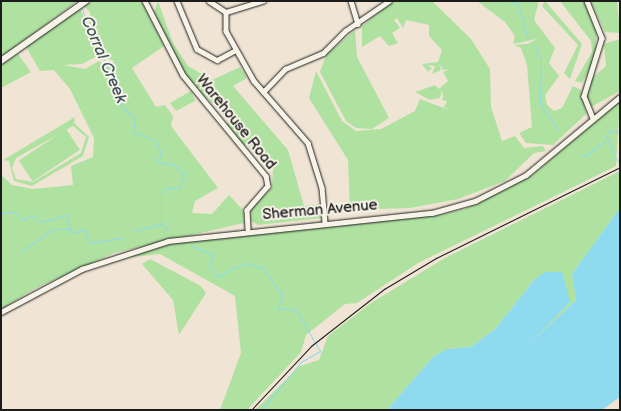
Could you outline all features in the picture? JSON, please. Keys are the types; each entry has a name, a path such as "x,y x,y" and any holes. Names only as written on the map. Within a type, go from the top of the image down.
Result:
{"main road":[{"path":"1,61 86,1"}],"street":[{"name":"Warehouse Road","path":"145,1 187,81 266,176 268,186 247,210 248,229"},
{"path":"177,1 197,49 217,60 236,50"},
{"path":"209,1 226,12 263,1"},
{"path":"351,1 358,24"},
{"path":"263,92 285,69 323,53 389,1"},
{"path":"588,1 602,38 584,96 593,118"},
{"path":"226,12 225,28 236,50 263,92 308,143 322,188 325,222"},
{"name":"Sherman Avenue","path":"1,312 53,282 131,250 190,236 432,213 475,201 526,175 620,97"}],"green space":[{"path":"1,1 75,1 76,2 1,57"},
{"path":"92,1 141,1 164,46 132,68 156,107 165,105 173,116 171,126 218,188 195,201 192,213 212,214 229,195 243,210 244,223 114,253 36,288 1,309 1,175 12,185 33,189 73,185 71,166 93,157 94,138 70,89 54,70 40,71 26,47 80,8 99,55 82,64 63,65 85,69 99,61 104,65 115,61 105,58 89,29 90,12 83,6"},
{"path":"158,1 173,43 188,66 212,80 240,67 247,78 233,86 288,150 304,206 320,204 321,218 258,225 251,221 251,208 272,188 273,167 256,148 243,144 226,126 229,120 186,77 153,15"},
{"path":"393,1 432,1 471,39 490,69 491,107 502,141 515,136 524,148 543,146 546,151 534,153 505,181 458,199 410,208 350,210 348,160 309,98 316,71 342,121 356,131 381,129 415,111 420,99 449,110 444,107 447,101 442,100 442,90 440,98 430,100 415,92 435,85 439,89 448,81 443,72 450,69 443,70 439,64 441,70 432,74 435,66 427,65 432,68 428,72 422,64 438,62 442,50 429,36 429,25 406,20 403,28 397,18 394,20 400,28 392,33 398,43 389,46 380,36 362,47 362,26"},
{"path":"477,1 539,1 534,20 555,48 549,63 559,76 545,95 547,105 554,111 562,108 573,86 581,90 586,114 553,145 526,143 519,133 532,127 527,65 521,48 514,45 527,44 537,39 513,44 515,36 505,22"},
{"path":"545,1 582,44 570,79 564,73 578,45 542,6"},
{"path":"560,1 584,1 597,26 595,60 582,83 575,81 592,52 591,41"},
{"path":"591,1 617,1 620,33 605,32"},
{"path":"355,30 357,57 389,118 372,129 356,128 346,121 320,72 326,55"},
{"path":"620,39 620,91 591,107 585,94 591,79 606,66 604,44"},
{"path":"18,54 31,72 1,88 1,65"},
{"path":"191,91 195,101 176,111 170,103"},
{"path":"620,100 616,166 418,263 357,303 345,304 306,335 301,352 247,410 220,410 241,353 235,296 160,254 123,258 171,242 441,215 465,209 534,174"},
{"path":"75,117 74,123 89,137 83,156 32,186 14,181 9,161 3,160","holes":["73,126 86,137 81,153 33,182 16,179 12,168 16,158"]},
{"path":"66,129 80,150 33,182 19,161"},
{"path":"620,171 620,208 572,274 576,300 529,344 570,302 534,280 495,329 471,347 447,349 433,357 387,410 255,410 300,366 319,360 328,336 371,303 445,258"},
{"path":"150,259 201,286 206,293 179,335 173,300 142,264"}],"water":[{"path":"620,208 620,397 602,410 387,410 433,357 447,349 471,347 495,329 534,280 545,272 562,272 570,302 529,344 576,300 572,274"}],"waterway":[{"path":"510,1 518,4 528,38"},
{"name":"Corral Creek","path":"82,8 89,35 109,68 112,88 122,108 135,119 133,132 154,140 161,153 157,162 172,164 184,173 179,188 165,188 161,193 161,222 168,231"},
{"path":"533,45 541,59 540,104 558,130"},
{"path":"615,155 606,136 611,130 620,132"},
{"path":"580,155 585,156 606,140"},
{"path":"616,158 620,165"},
{"path":"1,212 15,212 24,220 33,215 40,222 67,215 71,233 84,230 90,243 123,238"},
{"path":"133,231 161,224"},
{"path":"21,252 53,229 69,229"},
{"name":"Corral Creek","path":"192,246 213,255 209,266 217,277 245,263 262,268 282,295 278,308 296,310 320,351 301,362 261,410"}],"railway":[{"path":"251,410 311,346 384,289 436,258 620,167"}]}
